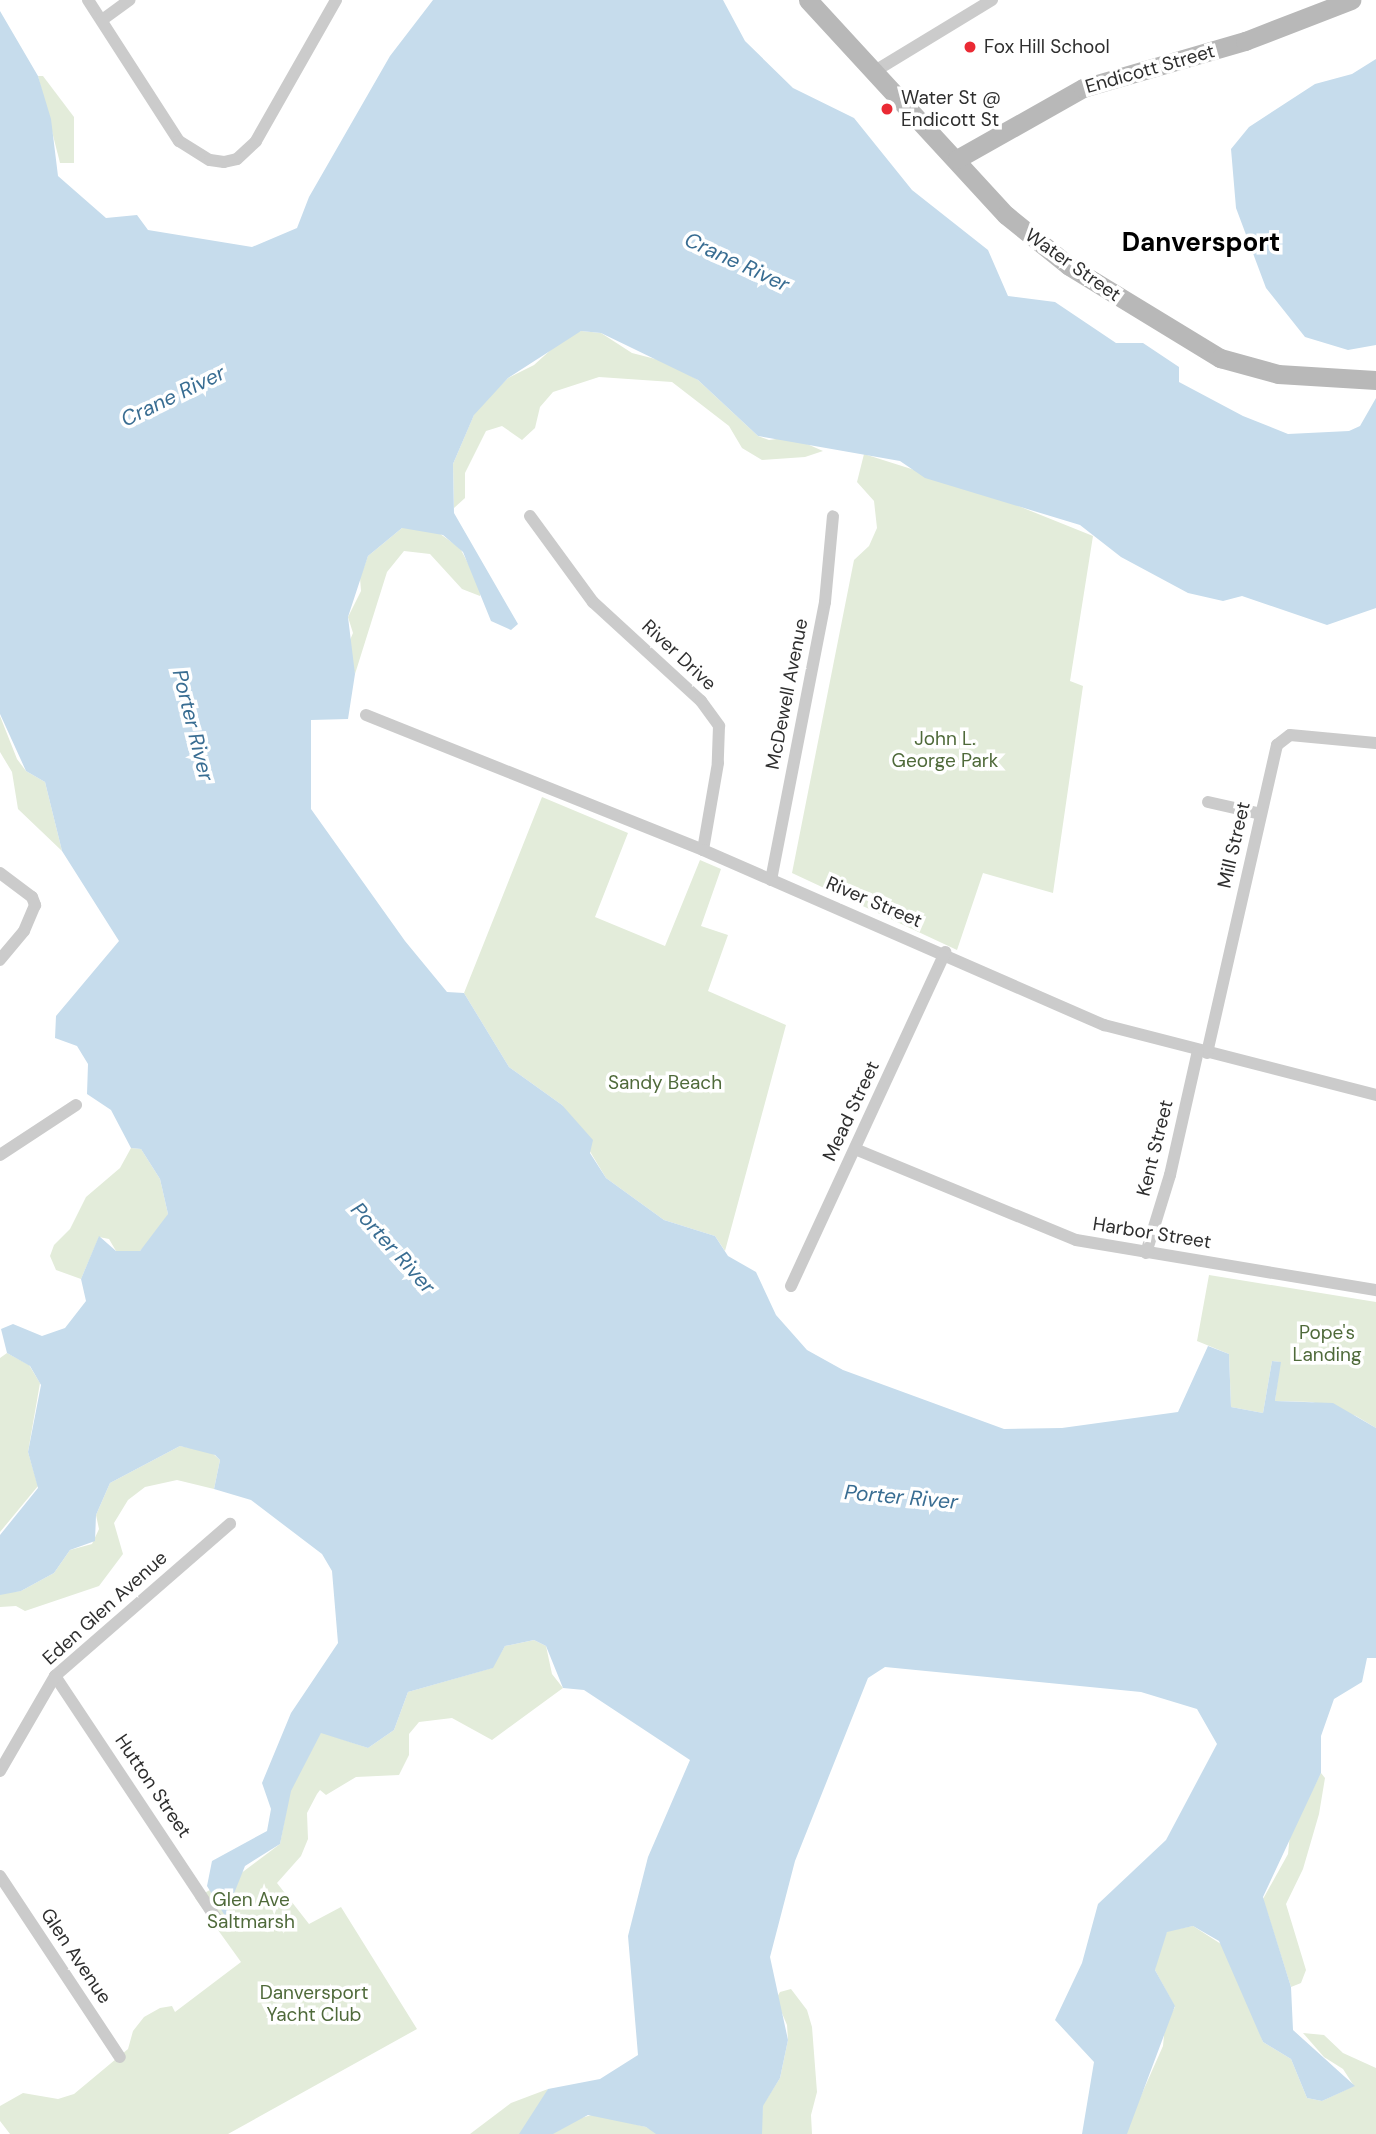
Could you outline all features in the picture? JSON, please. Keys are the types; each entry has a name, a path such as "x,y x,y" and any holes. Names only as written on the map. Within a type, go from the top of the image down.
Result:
{"main road":[{"name":"Water Street","path":"808,0 1006,215 1046,250 1200,348 1278,374 1376,380"},
{"name":"Endicott Street","path":"957,159 1083,88 1245,41 1351,0"}],"street":[{"path":"88,0 179,141 210,160 224,162 237,159 257,141 336,0"},
{"path":"102,20 130,0"},
{"path":"875,71 992,0"},
{"name":"River Drive","path":"530,516 593,602 701,701 719,726 718,763 703,850"},
{"name":"McDewell Avenue","path":"771,880 825,602 833,516"},
{"name":"River Street","path":"366,715 703,850 945,952 1104,1025 1376,1095"},
{"name":"Mill Street","path":"1202,1052 1277,745 1284,738 1376,743"},
{"path":"1208,802 1261,814"},
{"path":"0,873 35,903 24,931 0,960"},
{"name":"Mead Street","path":"791,1286 945,952"},
{"name":"Kent Street","path":"1146,1253 1170,1175 1202,1052"},
{"path":"0,1156 76,1105"},
{"name":"Harbor Street","path":"855,1149 1076,1240 1376,1290"},
{"name":"Eden Glen Avenue","path":"0,1771 55,1676 230,1524"},
{"name":"Hutton Street","path":"55,1676 216,1918"},
{"name":"Glen Avenue","path":"0,1876 120,2057"}],"green space":[{"path":"38,76 43,76 74,117 74,163 60,163"},
{"path":"581,331 601,333 632,353 667,362 698,380 758,436 769,440 791,437 823,451 805,457 762,460 742,448 729,426 672,382 599,377 553,392 540,407 535,428 522,440 502,426 486,431 465,473 465,498 454,508 453,464 476,410 508,378 534,365 564,338"},
{"name":"John L. George Park","path":"864,454 981,491 1093,536 1070,681 1083,686 1053,893 983,873 957,950 792,873 854,560 869,546 877,528 874,501 857,482"},
{"path":"402,528 436,531 460,548 482,590 480,596 462,589 430,554 404,551 387,572 355,674 347,647 353,633 348,617 361,591 360,578 368,556"},
{"path":"0,716 17,759 26,771 45,782 62,851 18,809 12,772 0,752"},
{"name":"Sandy Beach","path":"542,797 628,833 595,917 665,946 700,860 721,869 701,926 728,935 708,991 786,1025 725,1251 715,1236 664,1220 606,1178 562,1105 509,1067 464,993"},
{"path":"131,1148 141,1149 160,1179 168,1214 165,1226 140,1251 116,1251 109,1239 99,1237 81,1279 56,1270 50,1256 54,1245 70,1229 86,1197 120,1168"},
{"name":"Pope's Landing","path":"1209,1275 1376,1302 1376,1428 1356,1416 1312,1402 1275,1401 1280,1362 1272,1361 1263,1413 1231,1407 1229,1354 1197,1341"},
{"path":"7,1353 29,1365 40,1383 28,1452 38,1486 0,1532 0,1358"},
{"path":"180,1446 211,1452 220,1460 214,1489 177,1480 145,1487 128,1500 114,1523 123,1554 99,1586 25,1611 16,1606 0,1607 0,1593 21,1591 54,1573 70,1550 92,1544 99,1529 96,1515 110,1483"},
{"name":"Danversport Yacht Club","path":"534,1640 546,1646 552,1674 563,1688 492,1740 452,1718 419,1722 409,1734 409,1755 399,1775 356,1777 326,1795 320,1790 307,1813 308,1839 301,1856 277,1883 309,1924 341,1907 417,2029 228,2134 10,2134 0,2121 0,2106 23,2093 58,2099 74,2094 128,2049 133,2031 144,2017 160,2008 172,2006 175,2012 241,1962 195,1898 240,1874 280,1844 290,1791 321,1732 368,1748 394,1730 408,1692 492,1668 505,1646"},
{"path":"1321,1773 1325,1778 1319,1814 1303,1869 1286,1904 1306,1970 1301,1983 1291,1987 1263,1899 1288,1854 1290,1834"},
{"path":"1193,1926 1221,1944 1244,1988 1263,2042 1291,2059 1307,2098 1322,2101 1354,2086 1343,2069 1324,2057 1303,2033 1324,2035 1343,2053 1376,2068 1376,2134 1124,2134 1163,2046 1165,2025 1175,2007 1155,1970 1156,1961 1167,1931"},
{"path":"791,1989 807,2010 812,2027 817,2092 811,2115 812,2134 760,2134 763,2105 780,2078 788,2040 787,2025 776,1999 780,1992"},
{"path":"548,2089 541,2108 522,2134 470,2134 511,2103"},
{"path":"595,2114 646,2127 659,2134 552,2134 574,2120"}],"water":[{"path":"433,0 723,0 745,41 793,88 854,118 912,190 988,250 1008,296 1055,302 1116,343 1143,343 1179,367 1179,382 1243,416 1288,434 1349,431 1360,426 1376,398 1376,608 1327,625 1242,596 1223,601 1188,593 1121,557 1080,525 925,478 900,461 758,436 698,380 601,333 581,331 508,378 474,415 453,464 454,513 518,624 511,630 491,621 463,552 443,535 402,528 368,556 348,617 355,674 348,719 311,720 311,809 405,941 447,992 464,993 509,1067 562,1105 593,1140 590,1153 606,1178 664,1220 715,1236 728,1256 756,1272 776,1315 807,1350 843,1370 1004,1429 1062,1428 1178,1412 1208,1346 1229,1354 1231,1407 1263,1413 1272,1361 1281,1362 1275,1401 1333,1403 1376,1428 1376,1658 1367,1658 1362,1682 1334,1699 1321,1736 1321,1773 1263,1897 1291,1987 1293,2030 1355,2086 1322,2101 1307,2098 1291,2059 1263,2042 1219,1941 1193,1926 1167,1932 1155,1970 1175,2006 1127,2134 1082,2134 1094,2062 1055,2020 1082,1963 1098,1904 1166,1840 1217,1744 1197,1709 1141,1692 885,1667 868,1678 795,1861 770,1957 788,2040 780,2078 763,2106 762,2134 656,2134 646,2127 588,2115 553,2134 519,2134 548,2089 600,2079 638,2055 628,1936 648,1857 690,1760 584,1690 563,1688 546,1646 534,1640 505,1646 493,1668 408,1692 394,1730 368,1748 321,1733 291,1791 280,1844 245,1866 225,1916 207,1886 212,1861 267,1831 271,1809 262,1783 291,1713 338,1643 332,1571 322,1554 251,1500 214,1489 220,1460 215,1455 180,1446 110,1483 96,1515 95,1541 70,1550 54,1573 21,1591 0,1595 0,1535 38,1488 28,1452 41,1385 30,1366 7,1353 1,1329 13,1324 42,1336 65,1328 86,1301 81,1279 99,1236 116,1251 140,1251 168,1214 160,1179 141,1149 131,1148 111,1110 87,1094 88,1064 77,1046 55,1038 56,1016 119,941 62,851 45,782 26,771 0,714 0,11 38,76 51,119 58,176 106,218 137,215 148,230 252,247 297,228 309,197 390,56"},
{"path":"1376,59 1376,345 1348,350 1305,337 1266,288 1236,208 1231,149 1249,127 1315,84 1352,74"}],"place":[{"name":"Fox Hill School","path":"970,47"},
{"name":"Water St @ Endicott St","path":"887,109"}],"district":[{"name":"Danversport","path":"1201,243"}],"water label":[{"name":"Crane River","path":"737,262"},
{"name":"Crane River","path":"173,396"},
{"name":"Porter River","path":"193,725"},
{"name":"Porter River","path":"393,1248"},
{"name":"Porter River","path":"901,1497"}],"park label":[{"name":"Glen Ave Saltmarsh","path":"251,1911"}]}
